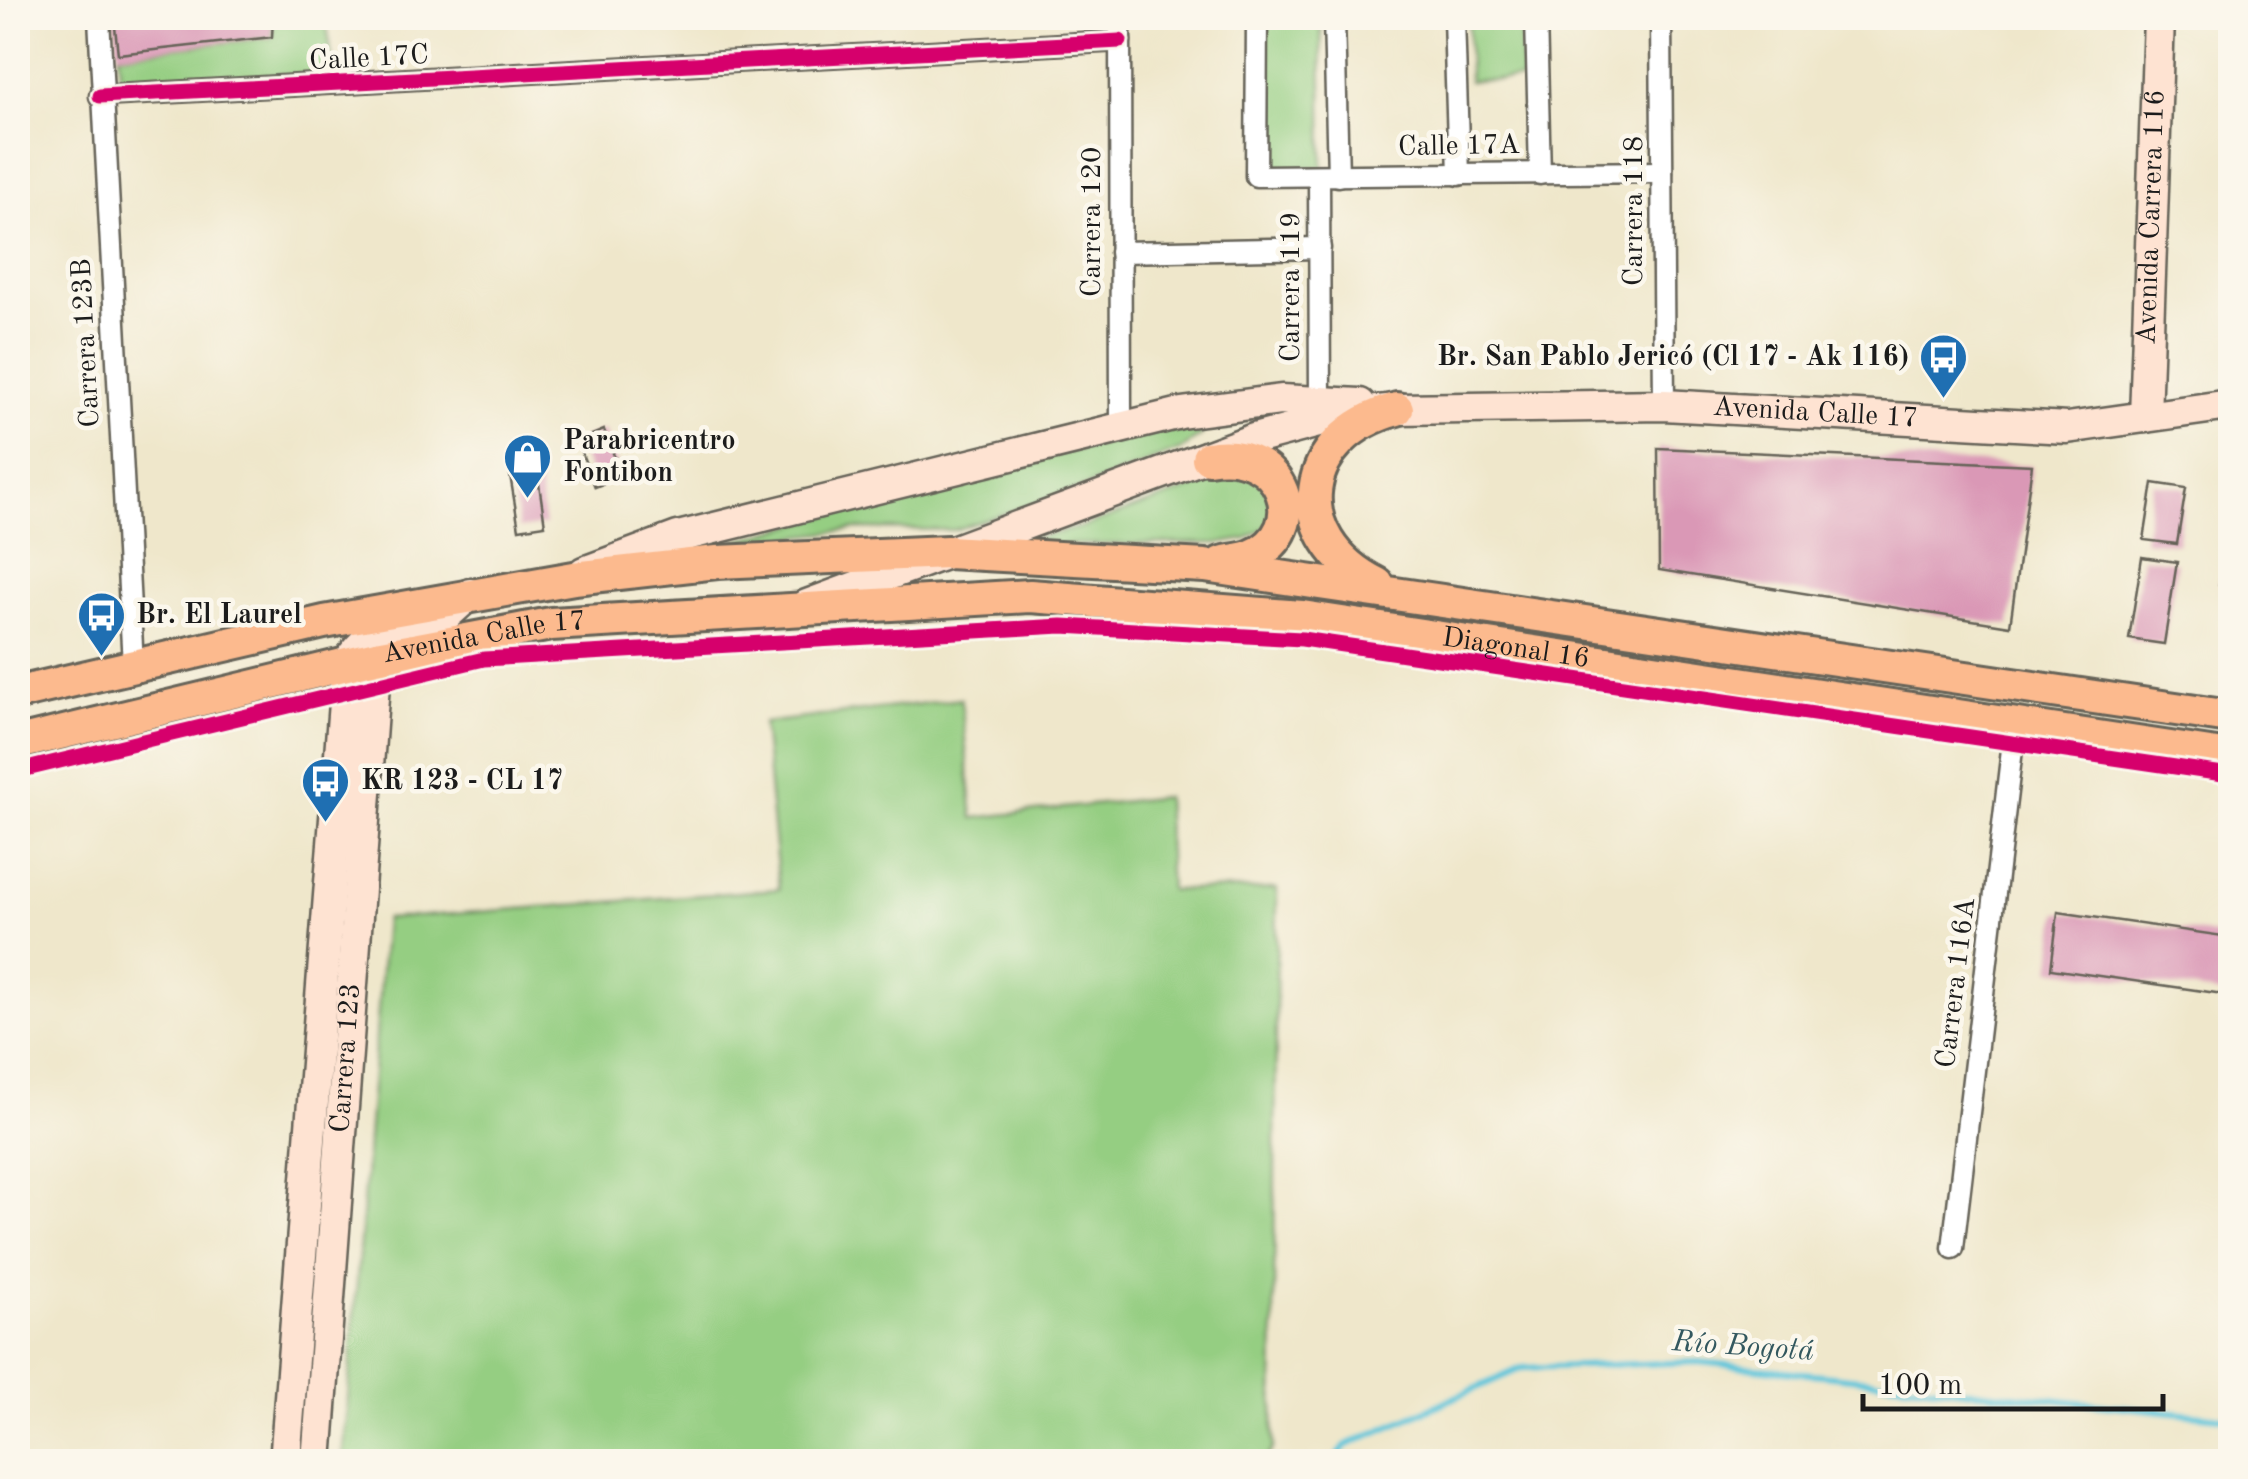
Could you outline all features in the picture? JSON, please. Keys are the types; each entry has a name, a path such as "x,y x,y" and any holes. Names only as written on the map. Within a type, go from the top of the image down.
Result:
{"main road":[{"name":"Avenida Carrera 116","path":"2145,417 2159,18"},
{"name":"Avenida Calle 17","path":"574,578 678,536 1199,410 1320,399 1397,409"},
{"name":"Avenida Calle 17","path":"18,743 362,660 550,624 795,610 1300,424 1397,409 1664,405 2042,428 2230,405"},
{"path":"1390,590 1352,572 1334,555 1315,510 1315,485 1336,440 1355,424 1397,409"},
{"path":"1199,410 1213,438 1208,458 1230,454 1259,462 1280,485 1285,505 1281,526 1270,543 1253,556 1204,566"},
{"name":"Avenida Calle 17","path":"18,693 470,594 574,578 717,562 947,552"},
{"name":"Diagonal 16","path":"947,552 1204,566 1390,590 2230,716"},
{"path":"362,660 356,650 376,633 434,624 470,594"},
{"name":"Diagonal 16","path":"795,610 1016,596 1302,617 2230,757"},
{"name":"Carrera 123","path":"285,1462 362,660"},
{"name":"Carrera 123","path":"317,1462 362,660"}],"street":[{"name":"Carrera 123B","path":"99,18 100,96 133,665"},
{"name":"Carrera 120","path":"1120,18 1122,427"},
{"name":"Calle 17A","path":"1257,18 1256,176 1662,172"},
{"name":"Carrera 119","path":"1320,399 1320,248 1329,176 1334,18"},
{"path":"1454,18 1460,174"},
{"path":"1536,18 1540,174"},
{"name":"Carrera 118","path":"1661,18 1664,405"},
{"name":"Calle 17C","path":"100,96 1120,40"},
{"path":"1120,252 1320,248"},
{"name":"Carrera 116A","path":"1953,1248 2014,724"}],"green space":[{"path":"273,18 326,18 334,73 121,82 118,54 272,37"},
{"path":"1265,18 1321,18 1323,167 1263,169"},
{"path":"1468,18 1520,18 1522,79 1469,81"},
{"path":"1188,424 1198,426 1202,435 1182,449 1080,489 954,530 858,529 721,545 1011,464"},
{"path":"1248,473 1260,477 1276,509 1267,526 1246,539 1223,543 1007,545 1085,526 1228,475"},
{"path":"961,699 973,818 1165,797 1170,890 1277,889 1273,1447 1265,1461 343,1461 385,919 779,889 763,723"}],"building":[{"path":"114,18 273,18 272,37 118,54"},
{"path":"604,430 622,476 595,487 577,441"},
{"path":"1658,448 2032,465 2010,626 1659,570"},
{"name":"Parabricentro Fontibon","path":"537,470 545,525 519,529 510,475"},
{"path":"2153,483 2186,488 2177,544 2144,540"},
{"path":"2225,511 2230,511 2230,541 2220,539"},
{"path":"2225,550 2230,551 2230,586 2219,584"},
{"path":"2142,557 2177,562 2164,644 2129,639"},
{"path":"2058,912 2230,937 2230,995 2051,969"}],"waterway":[{"name":"Río Bogotá","path":"1335,1462 1345,1446 1522,1368 1699,1362 2230,1418"}],"cycle path":[{"path":"100,96 1120,41"},
{"path":"18,771 484,659 1062,626 1302,639 2230,775"}],"place":[{"name":"Br. San Pablo Jericó (Cl 17 - Ak 116)","path":"1944,400"},
{"name":"Parabricentro Fontibon","path":"528,500"},
{"name":"Br. El Laurel","path":"101,658"},
{"name":"KR 123 - CL 17","path":"326,824"}]}
